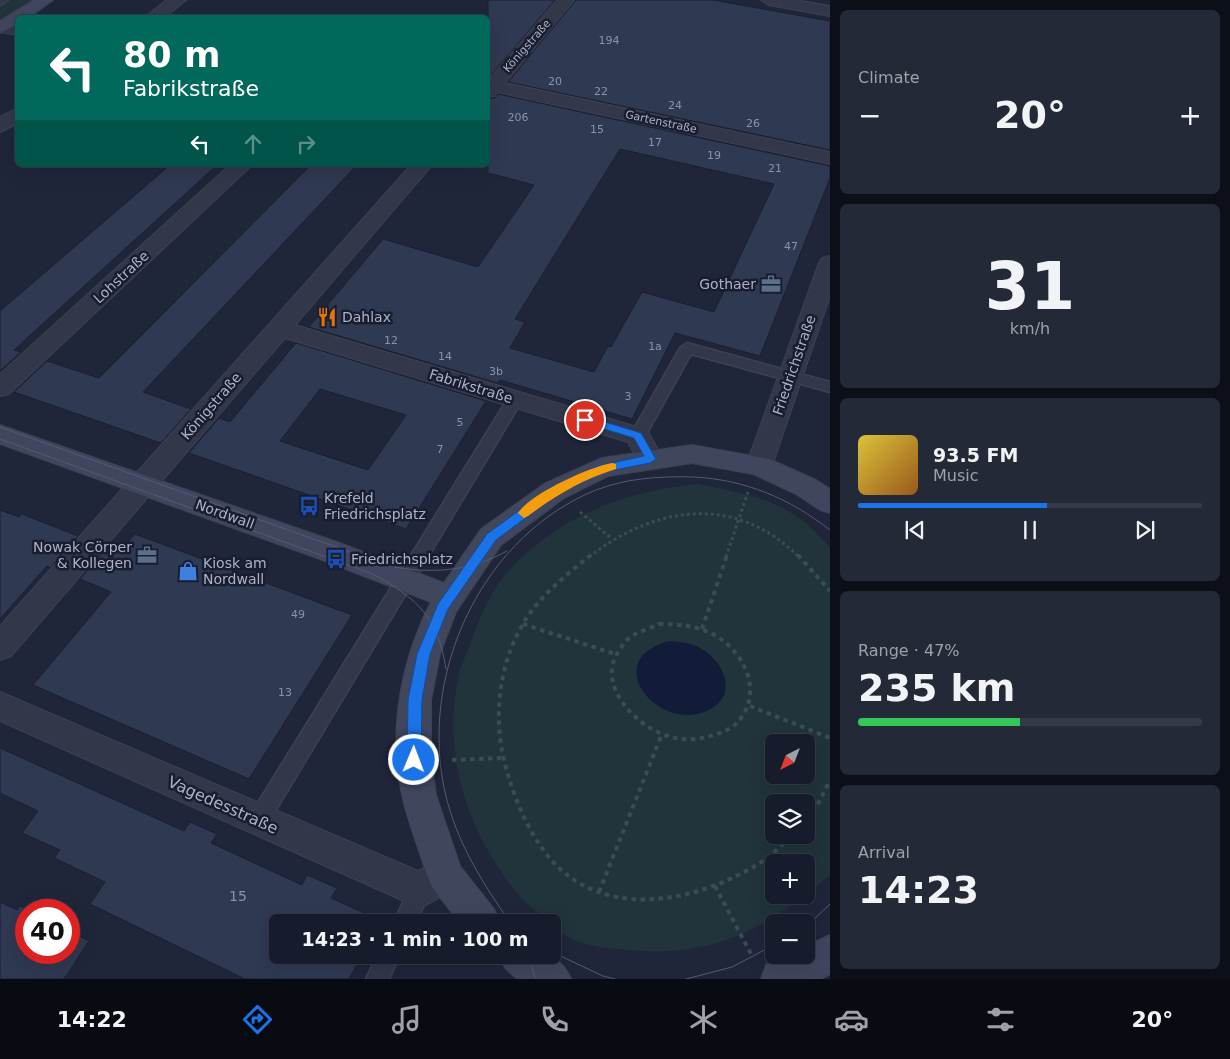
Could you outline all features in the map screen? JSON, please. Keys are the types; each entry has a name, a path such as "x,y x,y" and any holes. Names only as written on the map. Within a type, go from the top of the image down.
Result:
{"street":[{"path":"25,15 45,0"},
{"path":"156,15 178,0"},
{"name":"Königstraße","path":"490,89 566,0"},
{"path":"769,0 830,10"},
{"name":"Gartenstraße","path":"490,89 830,158"},
{"path":"0,126 15,116"},
{"name":"Lohstraße","path":"0,388 240,167"},
{"name":"Königstraße","path":"0,647 420,167"},
{"name":"Friedrichstraße","path":"759,466 830,263"},
{"name":"Fabrikstraße","path":"280,328 515,399 644,447"},
{"name":"Nordwall","path":"0,434 449,597"},
{"path":"471,914 432,883 414,760 415,700 424,654 449,597 491,537 554,491 644,447 759,466 806,487 830,503"},
{"name":"Vagedesstraße","path":"0,706 258,821 432,883"},
{"path":"767,969 830,954"},
{"path":"528,964 552,979"}],"lane":[{"path":"644,447 686,348 830,387"},
{"path":"258,821 515,399"},
{"path":"410,914 432,883"},
{"path":"377,979 384,964"}],"path":[{"path":"554,491 612,539"},
{"path":"783,844 760,864 715,886 668,898 630,899 599,892 558,868 525,822 501,758 499,704 505,664 523,624 538,603 564,579 612,539 673,514 693,511 712,512 738,518 783,541 806,560 830,591"},
{"path":"702,629 738,518"},
{"path":"523,624 615,654"},
{"path":"659,624 680,624 702,629 722,639 737,654 748,671 752,689 750,706 740,722 725,732 706,739 684,739 662,734 641,723 624,708 614,690 610,671 615,654 625,640 640,629 659,624"},
{"path":"750,706 830,738"},
{"path":"599,892 662,734"},
{"path":"414,760 501,758"},
{"path":"815,807 830,780"},
{"path":"715,886 767,969"}],"shaded area":[{"path":"9,0 34,0 0,21 0,6"},
{"path":"697,484 755,497 770,502 796,516 811,528 830,548 830,875 815,887 815,854 765,854 765,904 793,904 778,914 765,914 765,922 730,938 710,945 668,951 606,948 576,941 561,932 561,914 540,914 524,901 488,851 475,824 464,796 457,766 454,736 454,705 460,671 478,622 492,594 504,576 531,549 552,533 574,520 596,509 645,493"}],"water":[{"path":"670,641 682,642 700,648 720,666 726,683 725,691 722,699 715,706 696,714 676,714 659,706 645,694 637,679 638,664 648,651"}],"building":[{"path":"488,0 555,0 490,77 490,15 488,15"},
{"path":"576,0 713,0 830,21 830,150 508,82"},
{"path":"498,94 830,166 830,178 760,356 675,333 632,419 500,380 497,383 309,327 383,239 478,267 534,185 488,173 488,167 490,167 490,99 495,98","holes":["620,149 774,184 714,312 642,292 611,347 608,346 594,372 510,348 525,322 515,319"]},
{"path":"168,167 215,167 14,350 21,352 0,371 0,311"},
{"path":"309,167 355,167 143,392 191,409 161,443 14,392 47,361 99,378"},
{"path":"296,343 486,401 406,529 189,453 219,418 230,422","holes":["320,389 406,415 368,470 280,441"]},
{"path":"0,510 19,517 22,514 78,536 50,568 47,566 0,619"},
{"path":"135,534 352,615 249,779 33,685 111,592 80,579 107,547 119,552"},
{"path":"0,748 184,831 190,822 217,834 211,843 302,885 307,875 337,888 331,898 367,914 269,914 269,964 357,964 349,979 245,979 90,904 105,882 54,858 60,850 22,833 38,811 0,793"},
{"path":"0,902 15,909 15,964 74,964 64,979 0,979"},
{"path":"80,936 89,941 80,955"}],"tram line":[{"path":"0,427 389,566 420,570 449,569 478,563 507,551"},
{"path":"0,439 373,574 402,592 423,611 438,636 446,669"},
{"path":"504,914 478,873 453,820 443,782 439,738 442,694 453,650 470,609 493,572 522,538 557,511 596,490 644,479 694,477 731,482 783,500 830,530"},
{"path":"815,918 830,904"},
{"path":"686,979 732,967 765,950"},
{"path":"561,956 603,976 615,979"},
{"path":"531,964 535,979"}],"slow traffic":[{"path":"524,513 554,491 602,468 612,466"}],"place":[{"name":"Gothaer","path":"771,284"},
{"name":"Dahlax","path":"327,317"},
{"name":"Krefeld Friedrichsplatz","path":"309,506"},
{"name":"Nowak Cörper & Kollegen","path":"147,555"},
{"name":"Friedrichsplatz","path":"336,559"},
{"name":"Kiosk am Nordwall","path":"188,571"}],"route":[{"path":"414,760 415,700 424,654 449,597 491,537 554,491 602,468 650,459 638,436 585,420"}]}
